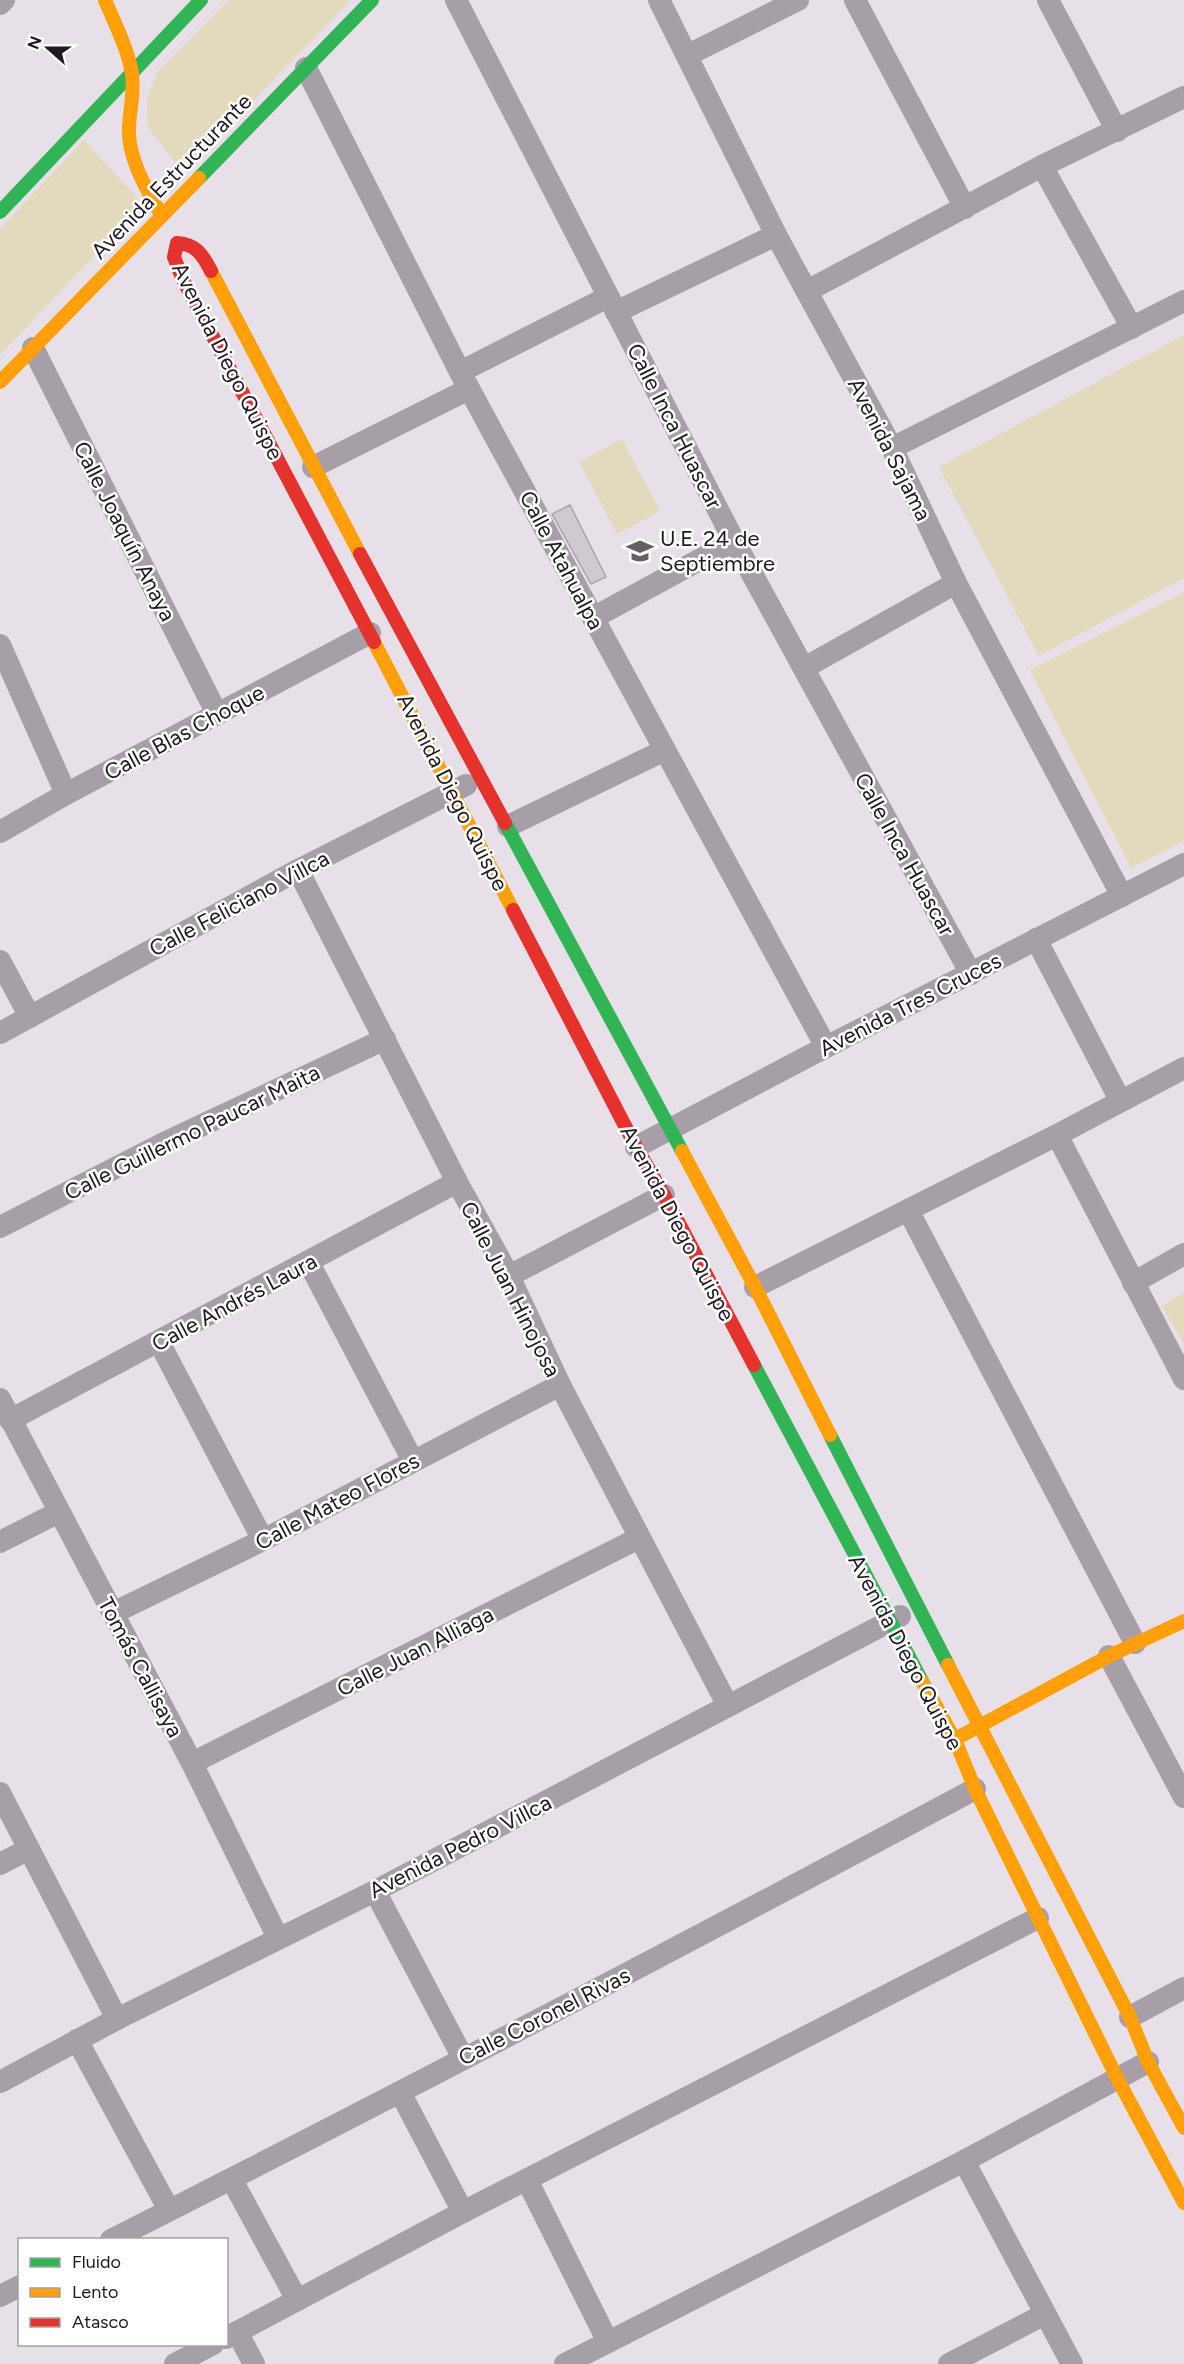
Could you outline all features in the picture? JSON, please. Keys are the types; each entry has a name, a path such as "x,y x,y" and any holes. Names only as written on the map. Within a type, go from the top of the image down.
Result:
{"street":[{"path":"0,4 4,0"},
{"name":"Avenida Diego Quispe","path":"105,0 131,71 132,99 129,137 132,151 138,171 177,243 174,257 182,278 370,633 636,1147 664,1195 889,1621 955,1740 975,1789 1117,2078 1184,2203"},
{"path":"0,212 131,71 201,0"},
{"name":"Avenida Estructurante","path":"0,382 372,0"},
{"name":"Calle Inca Huascar","path":"456,0 735,541 971,974"},
{"name":"Avenida Sajama","path":"659,0 776,235 892,448 956,583 1122,896"},
{"path":"688,55 798,0"},
{"path":"855,0 965,208"},
{"path":"1047,0 1117,131"},
{"name":"Calle Atahualpa","path":"306,68 464,380 825,1047"},
{"path":"807,291 1042,166 1184,98"},
{"path":"1042,166 1132,328"},
{"path":"313,467 464,380 612,304 776,235"},
{"name":"Avenida Diego Quispe","path":"177,243 192,245 205,259 313,467 671,1128 1130,2017 1148,2061 1184,2128"},
{"path":"892,448 1184,302"},
{"name":"Calle Joaquín Anaya","path":"33,348 217,714"},
{"path":"593,618 735,541"},
{"path":"804,668 956,583"},
{"name":"Calle Blas Choque","path":"0,832 370,633"},
{"path":"0,645 66,795"},
{"path":"508,826 665,750"},
{"name":"Calle Feliciano Villca","path":"0,1033 298,870 480,778"},
{"name":"Avenida Tres Cruces","path":"636,1147 825,1047 1184,864"},
{"name":"Calle Juan Hinojosa","path":"298,870 457,1182 509,1276 560,1385 728,1706"},
{"path":"1036,939 1120,1100"},
{"path":"0,961 30,1017"},
{"name":"Calle Guillermo Paucar Maita","path":"0,1227 162,1144 385,1039"},
{"path":"755,1287 1057,1135 1184,1068"},
{"path":"1057,1135 1184,1379"},
{"name":"Calle Andrés Laura","path":"10,1420 309,1263 457,1182"},
{"path":"509,1276 664,1195"},
{"path":"908,1210 1135,1643"},
{"path":"1133,1283 1184,1254"},
{"path":"309,1263 413,1461"},
{"path":"159,1342 263,1540"},
{"name":"Calle Mateo Flores","path":"113,1613 263,1540 560,1385"},
{"name":"Tomás Callisaya","path":"0,1399 192,1763 278,1938"},
{"path":"0,1542 59,1512"},
{"name":"Calle Juan Alliaga","path":"192,1763 639,1538"},
{"name":"Avenida Pedro Villca","path":"0,2082 117,2019 375,1891 889,1621 919,1610"},
{"path":"955,1740 1109,1656 1184,1621"},
{"path":"1109,1656 1184,1797"},
{"name":"Calle Coronel Rivas","path":"115,2238 232,2180 975,1789"},
{"path":"0,1793 117,2019"},
{"path":"0,1864 28,1849"},
{"path":"375,1891 463,2058"},
{"path":"254,2364 232,2335 463,2212 1038,1918"},
{"path":"1130,2017 1184,1988"},
{"path":"77,2040 169,2210"},
{"path":"565,2364 964,2161 1148,2061"},
{"path":"400,2092 463,2212"},
{"path":"964,2161 1072,2364"},
{"path":"232,2180 297,2300"},
{"path":"527,2180 608,2342"},
{"path":"0,2296 18,2287"},
{"path":"949,2364 1045,2314"},
{"path":"175,2364 209,2346"}],"shaded area":[{"path":"229,0 351,0 183,173 148,127 147,99 157,72"},
{"path":"84,140 143,204 0,355 0,229"},
{"path":"1184,335 1184,578 1039,656 939,467"},
{"path":"622,439 660,511 617,534 579,462"},
{"path":"1184,592 1184,841 1131,868 1030,670"},
{"path":"1184,1292 1184,1344 1162,1306"}],"building":[{"path":"570,505 606,577 591,584 552,514"}],"traffic: fast":[{"path":"0,212 201,0"},
{"path":"199,178 372,0"},
{"path":"505,823 682,1151"},
{"path":"754,1365 922,1681"},
{"path":"830,1435 948,1665"}],"traffic: slow":[{"path":"105,0 124,46 132,74 130,146 141,177 162,216"},
{"path":"0,382 199,178"},
{"path":"211,271 360,554"},
{"path":"374,642 513,910"},
{"path":"682,1151 755,1287 830,1435"},
{"path":"959,1737 1109,1656 1184,1621"},
{"path":"948,1665 1130,2017 1148,2062 1184,2128"},
{"path":"922,1681 955,1740 975,1789 1117,2078 1184,2203"}],"traffic: jam":[{"path":"211,271 198,251 177,243 174,257 182,278 374,642"},
{"path":"360,554 505,823"},
{"path":"513,910 636,1147 754,1365"}],"place":[{"name":"U.E. 24 de Septiembre","path":"640,551"}]}
